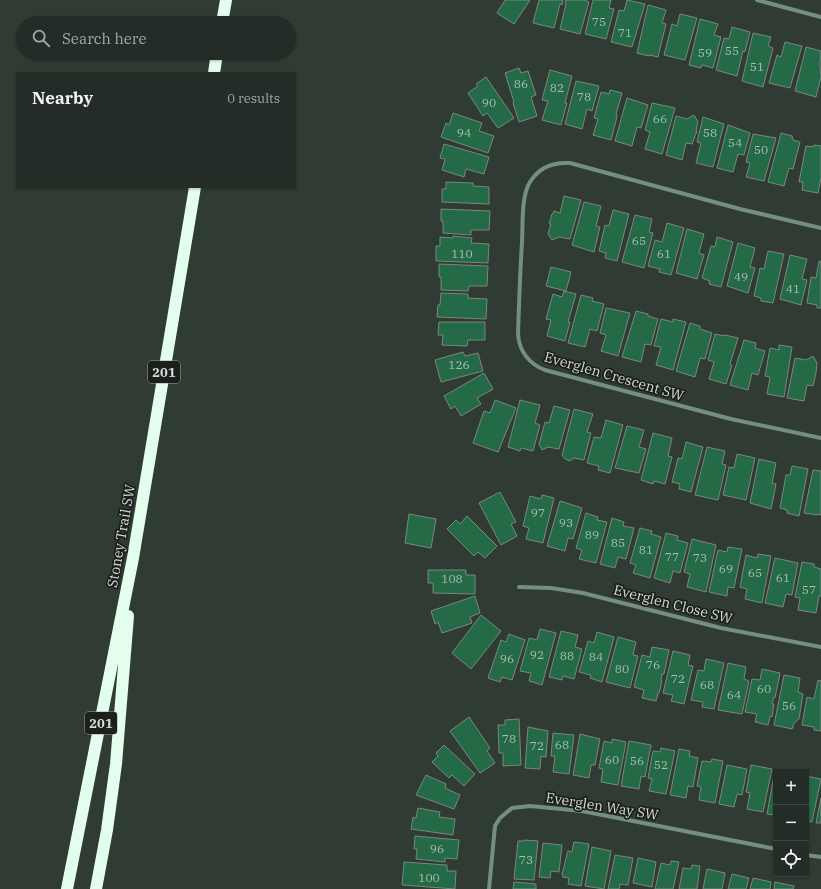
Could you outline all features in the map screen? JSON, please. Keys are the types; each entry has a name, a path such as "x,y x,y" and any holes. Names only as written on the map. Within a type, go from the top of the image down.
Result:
{"highway":[{"path":"223,16 226,0"},
{"path":"214,72 216,60"},
{"name":"Stoney Trail SW","path":"67,889 133,558 195,188"},
{"path":"96,889 107,830 116,764 133,558"}],"street":[{"path":"757,0 821,17"},
{"name":"Everglen Crescent SW","path":"821,228 570,164 559,162 548,165 530,182 525,194 518,334 522,351 529,361 538,368 731,420 821,438"},
{"name":"Everglen Close SW","path":"519,587 551,588 583,593 721,628 821,647"},
{"name":"Everglen Way SW","path":"488,889 495,826 505,813 512,808 521,806 582,811 773,848"},
{"path":"809,856 821,858"}],"building":[{"path":"505,0 530,0 514,24 497,13"},
{"path":"539,0 563,0 562,5 560,4 554,28 533,23"},
{"path":"566,0 584,0 589,2 580,34 560,29"},
{"path":"593,0 611,0 609,8 614,9 606,39 585,34"},
{"path":"627,0 645,4 632,47 611,42 619,10 624,11"},
{"path":"648,5 666,10 662,23 666,24 658,57 637,53"},
{"path":"680,14 697,18 685,60 664,55 672,24 677,26"},
{"path":"700,19 718,24 714,35 721,37 713,68 702,65 701,68 689,65"},
{"path":"732,27 750,32 745,52 743,51 737,76 716,70 724,38 729,39"},
{"path":"753,33 771,37 768,46 773,48 763,87 742,81"},
{"path":"785,42 802,46 790,88 769,83 777,55 781,57"},
{"path":"806,47 821,51 821,77 816,97 795,91"},
{"path":"519,68 521,73 528,71 536,95 531,97 537,116 519,122 505,73"},
{"path":"550,70 572,76 561,125 542,120 548,101 542,100"},
{"path":"486,77 514,118 498,128 487,113 483,116 468,93 478,86 476,84"},
{"path":"576,81 599,86 592,111 587,109 582,129 565,124"},
{"path":"610,90 622,93 611,140 593,135 598,119 594,118 601,92 609,94"},
{"path":"627,98 648,105 641,128 637,127 632,146 615,141"},
{"path":"652,103 675,108 662,154 645,149 650,132 645,130"},
{"path":"453,113 482,123 479,131 494,136 488,153 441,137 446,123 449,125"},
{"path":"694,115 698,122 697,131 692,144 686,143 682,160 666,155 676,116 687,119"},
{"path":"703,117 724,124 713,167 696,163 701,143 697,142"},
{"path":"728,125 750,133 744,155 738,154 733,172 717,168"},
{"path":"781,133 792,136 793,140 800,142 793,169 789,168 784,186 768,182"},
{"path":"753,134 776,138 764,181 746,177 750,163 746,162"},
{"path":"444,144 489,157 484,174 466,169 464,177 442,170 445,159 440,158"},
{"path":"814,145 821,146 821,178 818,193 802,190 803,182 799,182 806,146 814,147"},
{"path":"446,182 473,183 473,186 489,187 489,204 442,202 442,189 446,189"},
{"path":"564,196 581,200 570,239 559,237 552,240 548,234 551,224 549,224 554,211 560,213"},
{"path":"584,202 601,206 596,226 600,227 594,252 572,245"},
{"path":"441,209 490,211 489,230 471,230 471,235 443,233"},
{"path":"613,210 629,214 617,261 605,258 606,253 599,251 605,225 609,226"},
{"path":"635,215 652,219 649,232 653,233 644,268 622,262"},
{"path":"667,223 684,228 671,275 659,272 660,269 648,266 655,240 662,242"},
{"path":"687,229 704,234 699,253 704,255 697,279 676,273"},
{"path":"453,236 472,238 471,243 489,244 488,263 436,261 436,246 440,246 440,237 453,238"},
{"path":"717,237 733,242 721,287 709,284 710,281 702,278 711,246 715,247"},
{"path":"738,243 755,248 750,267 755,268 748,293 727,286"},
{"path":"768,251 784,254 773,303 761,301 761,298 754,296 760,268 764,269"},
{"path":"790,255 807,259 802,279 807,280 801,305 780,299"},
{"path":"819,261 821,262 821,308 817,308 817,305 807,303 811,277 816,278"},
{"path":"439,264 488,266 487,286 469,286 468,291 441,290"},
{"path":"551,267 571,272 566,291 546,286"},
{"path":"564,291 576,294 568,322 570,322 565,341 547,336 551,320 546,319 553,294 562,297"},
{"path":"441,293 468,294 468,298 487,299 486,319 437,317"},
{"path":"581,295 593,298 592,301 604,304 597,331 590,329 585,347 568,343"},
{"path":"606,308 630,313 618,356 601,351 606,335 600,333"},
{"path":"636,311 648,314 648,316 658,319 651,345 645,344 641,362 622,357"},
{"path":"661,319 673,322 673,319 686,322 673,370 656,365 661,347 654,346"},
{"path":"439,322 485,322 485,340 468,340 467,346 442,345 443,335 438,335"},
{"path":"690,323 700,326 700,329 712,333 705,359 700,358 695,377 676,371"},
{"path":"715,334 738,338 726,384 709,379 714,362 708,360"},
{"path":"744,340 756,343 755,348 765,351 758,375 752,373 748,390 730,385"},
{"path":"779,345 792,347 784,397 767,394 770,377 765,376 770,348 779,350"},
{"path":"463,352 465,356 478,353 483,371 441,382 435,360"},
{"path":"813,356 817,363 816,373 813,386 807,385 804,401 787,398 795,358 806,360"},
{"path":"484,373 493,389 477,398 481,404 461,416 455,406 451,409 444,396"},
{"path":"495,400 516,408 498,452 473,443 484,411 490,413"},
{"path":"520,400 540,405 535,423 540,425 533,451 521,448 520,451 508,447"},
{"path":"554,406 570,410 559,449 548,447 542,450 539,444 545,422 549,423"},
{"path":"574,409 593,414 587,432 591,433 584,460 574,458 570,461 565,459 562,455"},
{"path":"606,420 623,425 610,473 598,470 599,466 587,463 594,437 601,438"},
{"path":"627,426 644,430 639,447 646,449 639,473 615,468"},
{"path":"653,433 672,438 668,456 672,457 665,484 654,481 653,484 641,480"},
{"path":"686,442 703,447 691,492 679,489 680,484 672,482 678,458 682,459"},
{"path":"707,447 725,451 722,464 726,465 718,500 695,495"},
{"path":"737,454 755,458 746,500 723,495 729,467 734,468"},
{"path":"759,459 776,463 772,483 776,484 771,509 750,503"},
{"path":"792,466 808,469 799,516 787,513 787,510 780,508 786,475 790,475"},
{"path":"813,470 821,471 821,515 804,513"},
{"path":"500,492 516,522 511,524 517,536 501,545 479,503"},
{"path":"542,495 554,498 543,543 526,539 529,528 523,526 530,496 541,499"},
{"path":"560,501 582,508 573,539 568,538 565,551 547,546"},
{"path":"586,513 598,517 597,520 607,522 596,563 579,559 582,550 576,548"},
{"path":"409,514 436,519 431,548 405,543"},
{"path":"467,516 497,546 485,558 478,552 474,556 447,529 456,520 460,524"},
{"path":"612,518 624,522 623,526 634,528 626,559 618,557 615,568 600,564"},
{"path":"640,528 652,531 651,534 661,537 650,578 633,573 636,565 630,563"},
{"path":"666,533 678,536 677,540 688,543 680,573 673,571 670,583 654,578"},
{"path":"692,539 716,545 706,592 687,587 690,574 684,572"},
{"path":"728,547 742,549 734,588 728,587 727,596 709,592 718,550 727,552"},
{"path":"758,554 771,556 762,603 745,599 747,589 740,587 746,555 757,558"},
{"path":"775,558 798,563 792,595 786,594 783,607 765,603"},
{"path":"802,562 814,564 814,567 821,569 821,596 819,596 816,613 798,610 800,598 795,597"},
{"path":"428,570 466,570 466,575 475,575 475,594 433,593 433,583 428,583"},
{"path":"475,596 480,613 470,617 472,623 442,633 438,622 435,624 431,611"},
{"path":"481,615 501,631 471,669 452,653"},
{"path":"540,629 556,633 542,685 529,681 531,673 520,671 529,638 537,640"},
{"path":"561,631 578,635 575,647 582,649 574,679 563,676 562,680 549,677"},
{"path":"597,632 614,637 602,682 590,678 591,675 579,672 588,641 594,643"},
{"path":"509,634 525,640 512,680 502,677 500,682 488,678 501,640 506,642"},
{"path":"618,637 636,642 633,655 638,656 630,688 606,682"},
{"path":"652,647 669,650 656,701 642,698 644,690 634,687 642,655 650,657"},
{"path":"673,651 690,655 688,665 693,666 684,704 671,701 673,695 663,693"},
{"path":"706,659 724,663 714,709 702,707 703,702 691,700 698,670 704,671"},
{"path":"728,663 746,667 744,679 749,681 742,714 718,710"},
{"path":"762,669 780,673 775,698 774,697 772,704 774,704 772,717 770,716 768,725 755,722 757,714 745,712 752,679 760,680"},
{"path":"784,675 800,678 798,692 803,694 799,719 794,723 792,729 774,725"},
{"path":"818,680 821,681 821,731 814,730 814,727 802,725 807,697 814,699"},
{"path":"469,717 490,748 487,751 495,763 480,773 450,731"},
{"path":"519,719 521,765 503,766 503,753 499,753 498,725 505,725 505,720"},
{"path":"528,727 548,731 546,757 541,756 540,769 525,768"},
{"path":"553,733 574,735 569,774 553,772 555,756 551,756"},
{"path":"580,734 600,739 595,765 591,765 589,778 573,775"},
{"path":"612,739 626,742 618,785 601,782 603,769 599,768 604,741 612,743"},
{"path":"629,741 651,745 645,777 641,776 639,789 621,786"},
{"path":"444,745 475,774 464,786 452,775 449,778 432,762 438,756 436,753"},
{"path":"661,748 675,751 666,794 649,791 652,779 648,778 653,751 660,752"},
{"path":"679,749 690,751 689,756 698,758 693,787 688,786 686,798 670,795"},
{"path":"712,759 723,761 715,803 699,800 701,787 697,786 702,761 711,762"},
{"path":"727,765 747,769 742,795 737,794 734,807 719,804"},
{"path":"751,765 772,769 763,812 747,809 750,793 746,792"},
{"path":"426,775 446,784 445,788 460,795 454,809 416,795"},
{"path":"809,777 821,779 812,822 809,822"},
{"path":"773,781 773,815 767,814"},
{"path":"821,798 821,823 816,823"},
{"path":"418,808 440,812 439,817 455,819 453,835 411,829 413,817 416,818"},
{"path":"415,836 459,840 457,859 445,858 445,862 416,859 417,849 414,849"},
{"path":"518,841 538,841 534,880 514,879"},
{"path":"574,842 589,844 581,886 568,884 569,878 563,877 562,874 568,851 572,852"},
{"path":"543,843 562,845 559,872 551,871 550,878 539,877"},
{"path":"592,847 611,851 604,889 585,886"},
{"path":"615,855 633,858 628,885 620,884 619,889 608,889"},
{"path":"638,858 656,862 652,887 633,883"},
{"path":"671,861 679,862 673,889 655,889 661,863 670,865"},
{"path":"404,862 447,865 447,871 456,871 455,889 402,885"},
{"path":"692,865 700,866 697,889 679,889 683,868 691,869"},
{"path":"707,869 725,873 722,889 703,889"},
{"path":"732,874 749,878 746,889 728,889"},
{"path":"753,878 771,882 770,889 750,889"},
{"path":"514,882 536,884 536,889 513,889"},
{"path":"775,882 794,886 793,889 774,889"}]}
